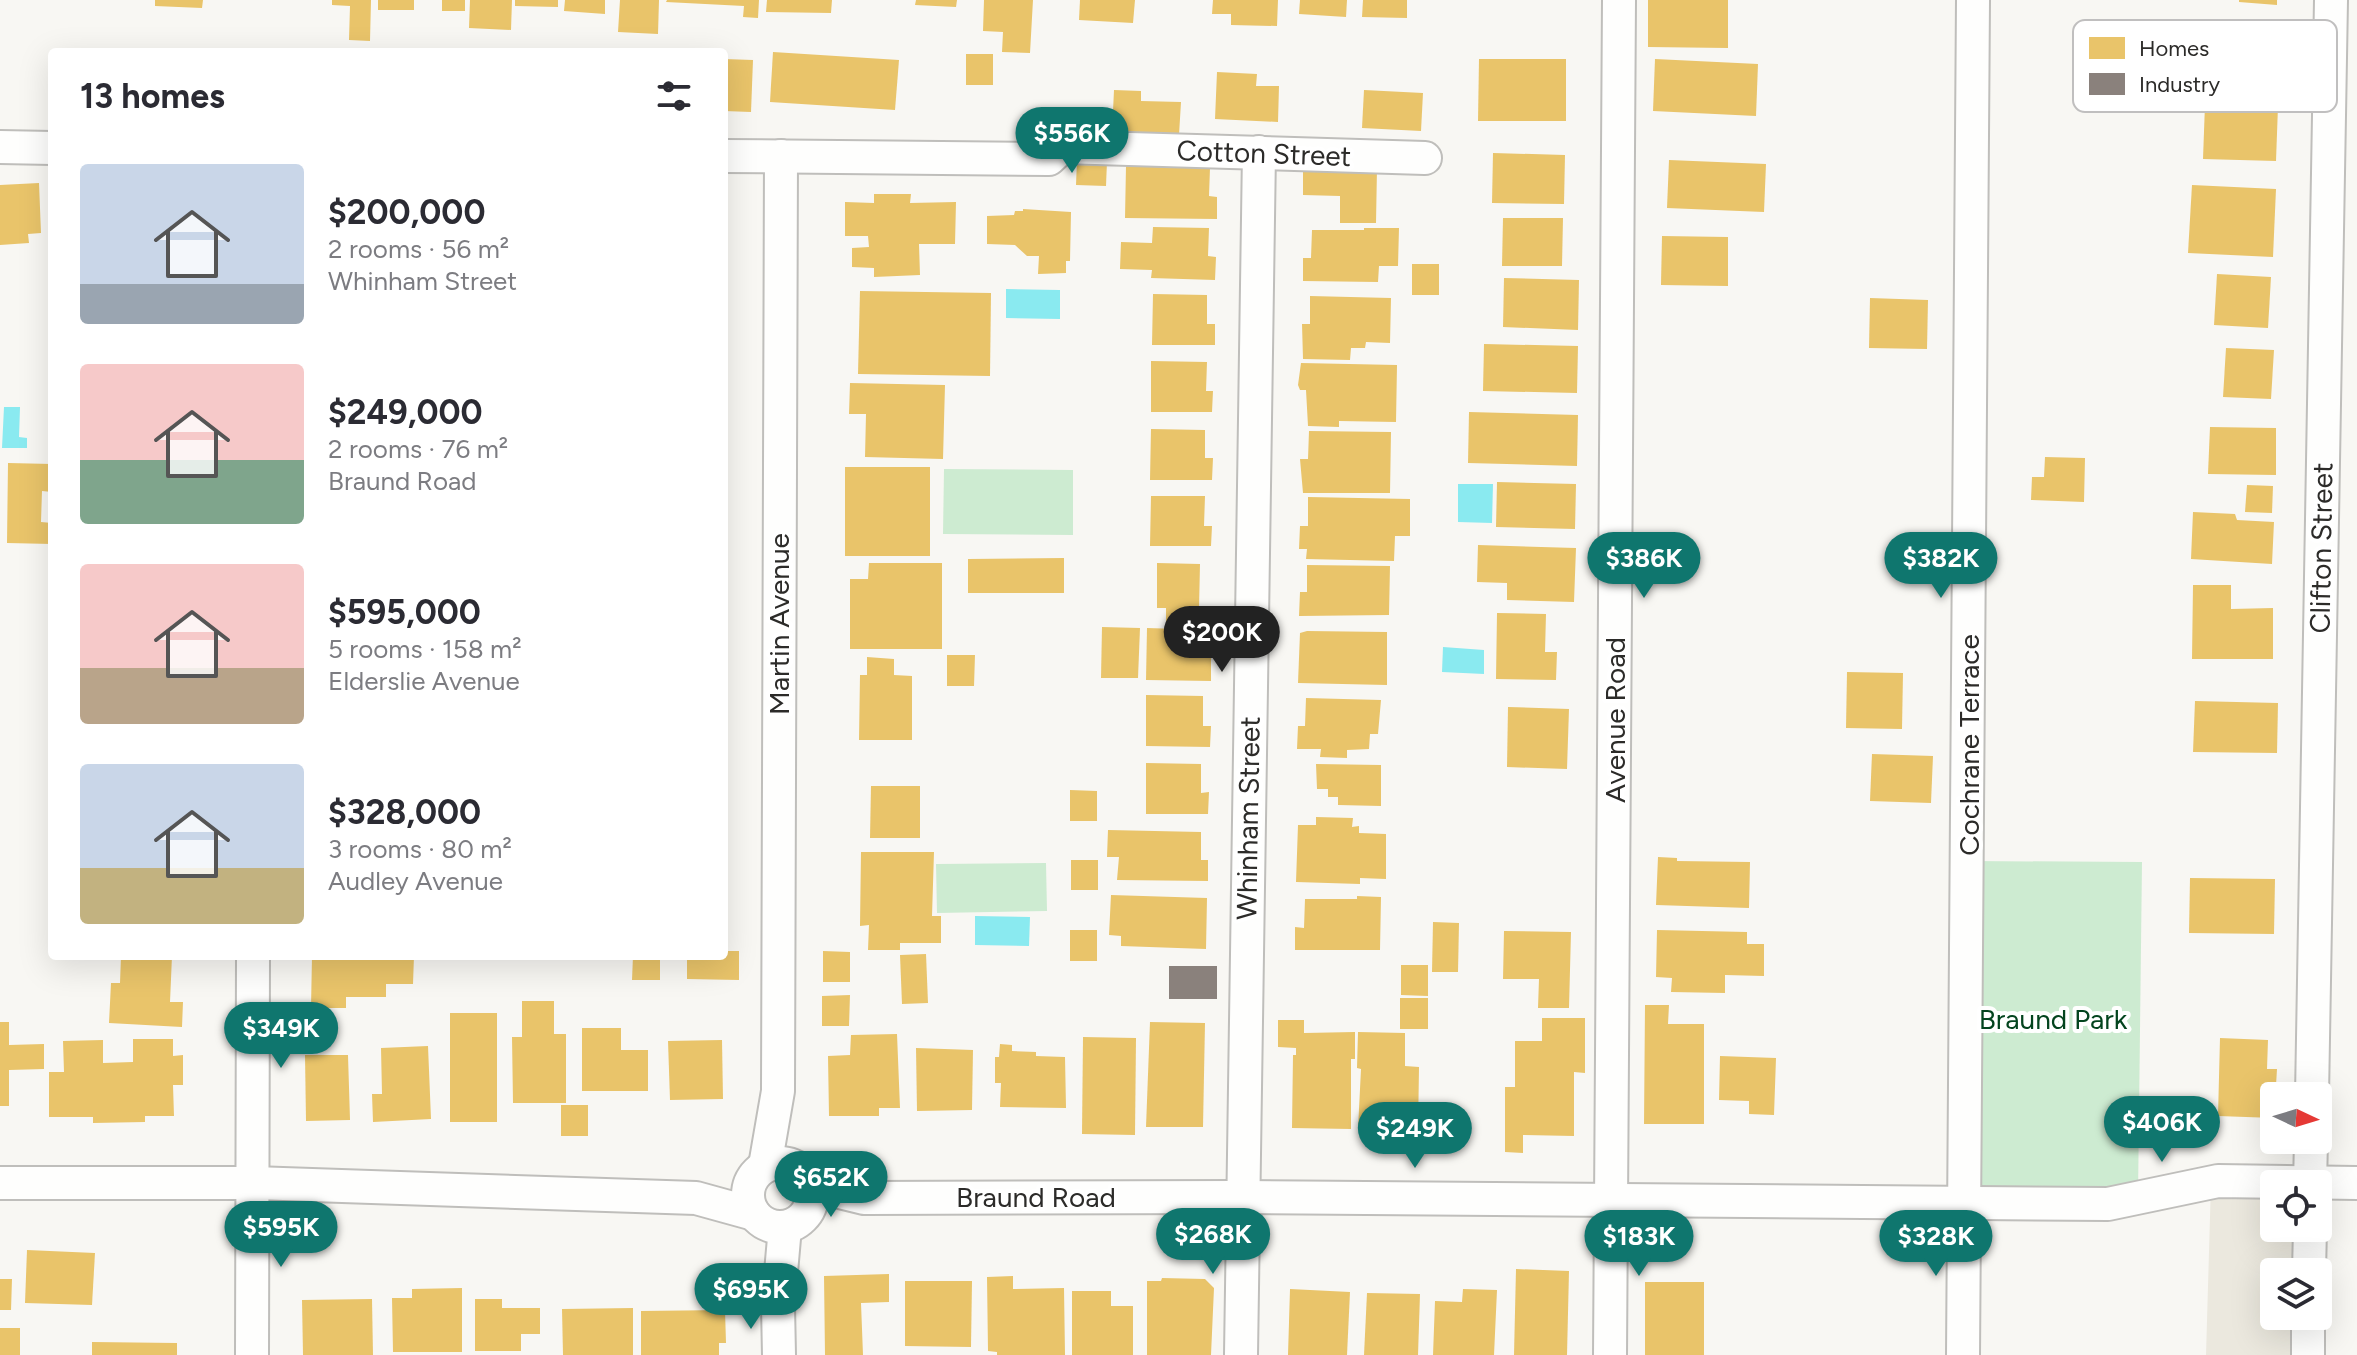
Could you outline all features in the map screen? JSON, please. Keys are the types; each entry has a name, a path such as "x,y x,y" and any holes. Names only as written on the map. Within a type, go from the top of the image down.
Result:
{"street":[{"name":"Avenue Road","path":"1610,1355 1619,0"},
{"name":"Cochrane Terrace","path":"1963,1355 1973,0"},
{"name":"Clifton Street","path":"2331,0 2331,20"},
{"name":"Clifton Street","path":"2312,1082 2329,112"},
{"path":"0,147 48,148"},
{"name":"Cotton Street","path":"728,156 1049,159 1062,147 1425,158"},
{"name":"Whinham Street","path":"1241,1355 1259,152"},
{"name":"Martin Avenue","path":"779,1355 781,156"},
{"path":"252,1355 253,960"},
{"name":"Braund Road","path":"779,1197 1241,1197 2108,1204 2218,1181 2260,1182"},
{"path":"0,1183 252,1183 696,1198 779,1197"},
{"name":"Braund Road","path":"2332,1183 2357,1183"},
{"path":"2308,1330 2308,1355"}],"shaded area":[{"path":"2211,1183 2260,1184 2260,1242 2310,1242 2309,1258 2260,1258 2260,1330 2308,1330 2308,1355 2206,1355"}],"green space":[{"path":"944,469 1073,470 1073,535 943,534"},
{"name":"Braund Park","path":"1968,861 2142,862 2138,1198 1966,1201"},
{"path":"1046,863 1047,911 937,913 936,864"}],"water":[{"path":"1006,289 1060,290 1060,319 1006,318"},
{"path":"4,407 20,407 19,437 27,438 27,448 2,448"},
{"path":"1458,484 1493,484 1492,523 1458,522"},
{"path":"1443,647 1484,650 1484,674 1442,672"},
{"path":"975,916 1030,917 1029,946 975,945"}],"building: Homes":[{"path":"155,0 203,0 202,8 155,6"},
{"path":"332,0 371,0 370,41 349,40 350,6 332,5"},
{"path":"378,0 414,0 414,10 378,10"},
{"path":"442,0 465,0 465,11 442,11"},
{"path":"470,0 512,0 511,30 469,28"},
{"path":"515,0 558,0 558,7 515,6"},
{"path":"565,0 605,0 605,14 564,11"},
{"path":"620,0 659,0 658,34 618,32"},
{"path":"667,0 759,0 758,18 743,17 744,6"},
{"path":"767,0 832,0 831,13 766,12"},
{"path":"916,0 957,0 956,7 915,5"},
{"path":"984,0 1033,0 1030,53 1002,52 1003,32 983,31"},
{"path":"1080,0 1135,0 1133,23 1079,20"},
{"path":"1213,0 1278,0 1277,26 1231,25 1231,14 1212,14"},
{"path":"1300,0 1347,0 1346,17 1299,14"},
{"path":"1363,0 1407,0 1407,18 1362,17"},
{"path":"1648,0 1728,0 1728,48 1648,47"},
{"path":"2277,0 2277,5 2239,2"},
{"path":"773,52 899,60 895,110 770,102"},
{"path":"966,54 993,54 993,85 966,85"},
{"path":"728,59 753,60 751,112 728,111"},
{"path":"1479,59 1566,59 1566,121 1478,121"},
{"path":"1655,59 1758,64 1756,116 1653,111"},
{"path":"1217,72 1257,74 1256,86 1279,86 1278,122 1215,119"},
{"path":"1114,90 1141,91 1141,101 1181,102 1179,135 1112,132"},
{"path":"1364,90 1423,93 1421,131 1362,128"},
{"path":"2205,112 2278,112 2276,161 2203,159"},
{"path":"1493,153 1565,155 1564,204 1492,203"},
{"path":"1077,160 1107,161 1106,186 1076,185"},
{"path":"1669,160 1766,164 1764,212 1667,208"},
{"path":"1126,166 1210,168 1209,196 1217,197 1217,219 1125,218"},
{"path":"1303,167 1377,168 1376,223 1340,223 1340,196 1303,195"},
{"path":"39,183 41,233 28,234 29,243 0,245 0,185"},
{"path":"2192,185 2276,189 2273,257 2188,253"},
{"path":"874,194 911,194 910,203 956,202 955,244 919,244 920,275 874,277 874,268 852,267 852,248 869,247 868,236 845,236 845,202 874,203"},
{"path":"1015,211 1071,212 1070,261 1066,261 1066,273 1038,274 1039,256 1027,256 1015,245 987,244 987,216 1014,215"},
{"path":"1503,218 1563,218 1562,266 1502,266"},
{"path":"1153,227 1209,228 1208,256 1216,257 1215,280 1151,278 1152,270 1120,269 1121,242 1152,243"},
{"path":"1399,228 1398,266 1379,266 1378,282 1303,281 1303,258 1311,258 1312,230"},
{"path":"1662,236 1728,237 1728,286 1661,285"},
{"path":"1412,264 1439,264 1439,295 1412,295"},
{"path":"2217,274 2271,277 2268,328 2214,325"},
{"path":"1504,278 1579,280 1578,330 1503,327"},
{"path":"860,291 991,293 990,376 858,374"},
{"path":"1153,294 1207,295 1207,324 1215,324 1215,345 1152,345"},
{"path":"1310,296 1391,298 1390,343 1366,342 1365,348 1351,348 1350,360 1303,359 1302,324 1310,324"},
{"path":"1870,298 1928,300 1927,349 1869,348"},
{"path":"1484,344 1578,346 1577,393 1483,391"},
{"path":"2226,348 2274,350 2271,399 2223,397"},
{"path":"1151,361 1207,362 1206,391 1213,391 1212,412 1151,412"},
{"path":"1301,363 1397,365 1396,422 1339,421 1339,427 1308,426 1306,390 1300,390 1298,385"},
{"path":"850,383 945,385 943,459 865,457 866,414 849,414"},
{"path":"1469,412 1578,415 1577,466 1468,463"},
{"path":"2210,427 2276,428 2276,475 2208,474"},
{"path":"1151,429 1205,430 1205,458 1213,458 1212,480 1150,480"},
{"path":"1309,431 1391,432 1390,493 1303,493 1300,459 1308,459"},
{"path":"2045,457 2085,458 2084,502 2031,500 2032,477 2044,477"},
{"path":"8,463 48,464 48,492 42,491 41,522 48,523 48,544 7,543"},
{"path":"845,467 930,467 930,556 845,556"},
{"path":"1497,482 1576,484 1575,529 1496,527"},
{"path":"2247,485 2273,486 2272,513 2245,512"},
{"path":"1151,496 1205,496 1204,526 1212,526 1211,546 1150,546"},
{"path":"1308,497 1410,499 1410,536 1395,536 1394,561 1306,559 1307,549 1299,549 1300,526 1308,526"},
{"path":"2193,512 2235,514 2237,520 2274,522 2272,564 2191,559"},
{"path":"1478,545 1576,548 1574,602 1507,600 1507,583 1477,582"},
{"path":"1064,558 1064,593 968,593 968,559"},
{"path":"869,563 942,563 942,649 850,649 850,579 868,579"},
{"path":"1157,563 1200,564 1199,609 1183,610 1183,625 1166,625 1166,608 1157,608"},
{"path":"1307,565 1390,566 1389,615 1299,616 1300,592 1307,592"},
{"path":"2193,585 2231,585 2231,609 2273,608 2273,659 2192,659"},
{"path":"1497,613 1546,614 1545,652 1557,652 1556,680 1496,679"},
{"path":"1102,627 1140,628 1138,678 1101,678"},
{"path":"1147,628 1211,630 1211,681 1146,680"},
{"path":"1387,632 1387,685 1298,683 1300,633"},
{"path":"947,655 975,655 974,686 947,686"},
{"path":"867,657 894,659 894,675 912,676 912,740 859,740 860,675 867,675"},
{"path":"1847,672 1903,673 1902,729 1846,728"},
{"path":"1146,695 1203,696 1203,726 1211,726 1210,747 1146,746"},
{"path":"1306,698 1381,700 1378,734 1370,734 1369,749 1347,750 1347,758 1320,757 1321,749 1297,749 1298,726 1305,726"},
{"path":"2195,701 2278,703 2277,753 2193,752"},
{"path":"1508,707 1569,709 1567,769 1507,767"},
{"path":"1872,754 1933,756 1931,803 1870,801"},
{"path":"1146,763 1201,764 1201,793 1209,792 1208,814 1146,814"},
{"path":"1316,764 1381,765 1381,806 1338,805 1338,797 1328,797 1328,789 1317,789"},
{"path":"871,786 920,786 920,838 870,838"},
{"path":"1070,790 1097,791 1097,821 1070,821"},
{"path":"1316,817 1353,818 1352,827 1359,826 1359,833 1386,834 1386,879 1360,878 1360,884 1296,882 1298,825 1316,825"},
{"path":"1108,830 1201,832 1201,860 1208,860 1208,881 1117,880 1119,857 1107,857"},
{"path":"861,852 934,852 932,916 941,916 941,943 900,943 900,950 868,950 869,925 860,926"},
{"path":"1658,857 1677,858 1677,861 1750,862 1749,908 1656,905"},
{"path":"1071,860 1098,860 1098,890 1071,890"},
{"path":"2190,878 2275,879 2274,934 2189,933"},
{"path":"1111,895 1207,898 1206,949 1121,946 1121,936 1109,935"},
{"path":"1357,896 1381,897 1380,950 1295,950 1295,927 1304,928 1305,899 1357,899"},
{"path":"1433,922 1459,923 1458,972 1432,972"},
{"path":"1070,930 1097,930 1097,961 1070,961"},
{"path":"1657,930 1747,932 1747,944 1764,944 1764,976 1725,975 1725,993 1671,992 1672,978 1656,977"},
{"path":"1504,931 1571,932 1569,1008 1538,1008 1539,979 1503,979"},
{"path":"728,951 739,951 739,980 687,979 687,960 728,960"},
{"path":"823,951 850,952 850,982 823,982"},
{"path":"926,954 928,1003 902,1004 900,955"},
{"path":"121,960 172,960 170,1002 183,1002 182,1027 109,1023 111,983 120,983"},
{"path":"312,960 414,960 413,984 386,984 386,997 346,997 346,1008 311,1008"},
{"path":"633,960 660,960 660,980 632,980"},
{"path":"1401,965 1428,965 1428,996 1401,995"},
{"path":"850,995 849,1026 822,1026 822,996"},
{"path":"1400,998 1428,998 1428,1029 1400,1029"},
{"path":"522,1001 554,1001 554,1034 566,1034 566,1103 513,1103 512,1037 522,1037"},
{"path":"1645,1005 1669,1005 1668,1024 1704,1024 1704,1124 1644,1124"},
{"path":"450,1013 497,1013 497,1122 450,1122"},
{"path":"1542,1018 1585,1018 1585,1073 1574,1072 1574,1136 1523,1135 1523,1153 1505,1152 1505,1087 1515,1087 1515,1041 1542,1041"},
{"path":"1278,1020 1304,1020 1304,1033 1355,1032 1355,1059 1351,1059 1351,1129 1292,1128 1293,1055 1296,1055 1296,1048 1278,1047"},
{"path":"0,1022 9,1022 9,1045 44,1044 44,1069 9,1070 9,1106 0,1106"},
{"path":"1150,1022 1205,1023 1203,1127 1146,1127"},
{"path":"582,1028 621,1028 621,1050 648,1050 648,1091 582,1091"},
{"path":"1358,1032 1405,1033 1405,1066 1419,1067 1418,1131 1358,1129 1361,1069 1357,1068"},
{"path":"897,1034 900,1108 879,1108 879,1116 829,1116 828,1056 850,1055 851,1035"},
{"path":"1083,1037 1136,1038 1135,1135 1082,1134"},
{"path":"2220,1038 2268,1040 2267,1069 2277,1069 2276,1082 2260,1082 2260,1118 2218,1116"},
{"path":"133,1039 173,1039 173,1056 183,1055 183,1085 173,1085 174,1116 145,1116 145,1122 93,1123 93,1117 49,1117 49,1072 64,1072 63,1041 103,1040 103,1063 133,1062"},
{"path":"722,1040 723,1099 670,1100 668,1041"},
{"path":"1000,1044 1012,1045 1012,1051 1036,1052 1036,1056 1065,1057 1066,1108 1000,1107 1001,1083 995,1083 995,1057 999,1057"},
{"path":"428,1046 431,1119 373,1122 372,1094 382,1094 381,1048"},
{"path":"916,1048 973,1050 972,1110 917,1111"},
{"path":"305,1055 348,1055 350,1120 306,1121"},
{"path":"1720,1056 1776,1058 1774,1115 1749,1114 1749,1101 1719,1100"},
{"path":"561,1105 588,1105 588,1136 561,1136"},
{"path":"27,1250 95,1253 92,1305 25,1303"},
{"path":"1516,1269 1569,1271 1567,1355 1514,1355"},
{"path":"889,1274 889,1302 861,1303 863,1355 825,1355 824,1276"},
{"path":"1013,1276 1013,1289 1064,1288 1065,1355 997,1355 997,1352 988,1351 987,1277"},
{"path":"1162,1278 1205,1279 1214,1288 1211,1355 1147,1355 1147,1281 1161,1281"},
{"path":"0,1279 12,1279 11,1310 0,1310"},
{"path":"905,1281 972,1281 971,1347 905,1346"},
{"path":"1645,1282 1704,1282 1704,1355 1645,1355"},
{"path":"462,1288 462,1352 393,1352 392,1298 412,1298 412,1289"},
{"path":"1290,1289 1350,1292 1347,1355 1288,1355"},
{"path":"1463,1289 1497,1290 1494,1355 1433,1355 1435,1301 1462,1302"},
{"path":"1072,1291 1111,1291 1111,1306 1133,1306 1133,1355 1072,1355"},
{"path":"1367,1293 1420,1294 1418,1355 1364,1355"},
{"path":"372,1299 373,1355 303,1355 302,1300"},
{"path":"475,1299 502,1299 502,1308 540,1308 540,1334 521,1334 521,1351 475,1351"},
{"path":"633,1308 633,1355 563,1355 562,1309"},
{"path":"725,1310 726,1343 719,1343 719,1355 641,1355 641,1311"},
{"path":"0,1328 20,1328 20,1355 0,1355"},
{"path":"92,1342 177,1343 177,1355 92,1355"}],"building: Industry":[{"path":"1169,966 1217,966 1217,999 1169,999"}]}
